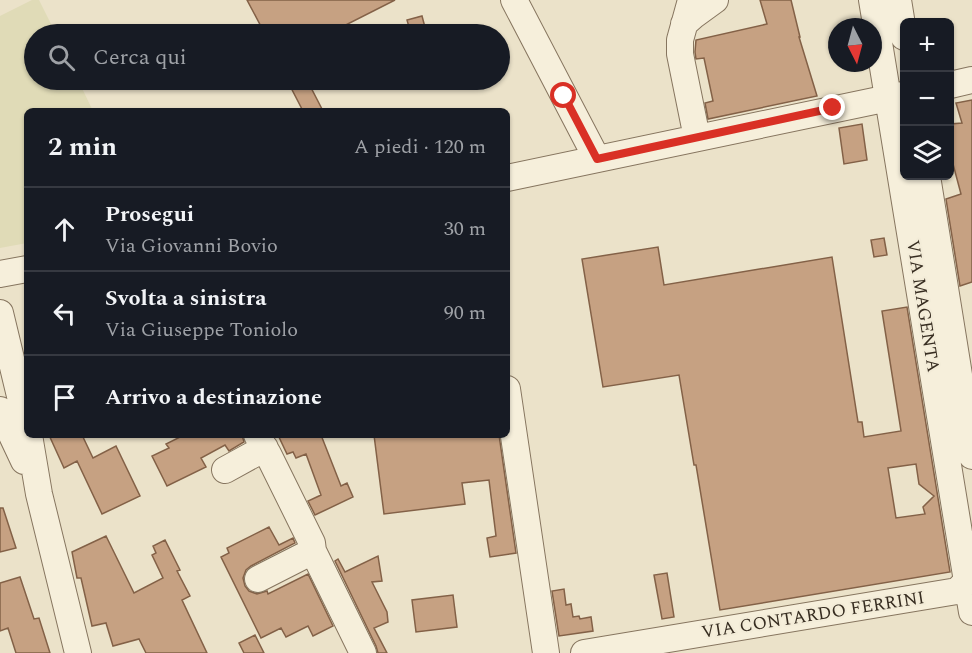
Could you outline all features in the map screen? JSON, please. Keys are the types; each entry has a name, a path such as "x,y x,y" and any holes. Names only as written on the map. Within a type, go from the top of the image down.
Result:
{"street":[{"path":"514,0 597,159"},
{"path":"697,138 680,54 680,40 688,12 693,16 716,0"},
{"name":"VIA MAGENTA","path":"872,0 896,96 927,333 970,578 972,612"},
{"path":"898,0 901,18"},
{"path":"954,84 972,80"},
{"path":"510,177 896,96"},
{"name":"VIA MAGENTA","path":"928,180 962,326 972,456"},
{"path":"0,274 24,270"},
{"path":"0,313 24,412"},
{"path":"927,333 962,326"},
{"path":"510,408 546,653"},
{"path":"1,413 39,494"},
{"path":"30,438 39,494 78,653"},
{"path":"225,470 261,442 312,543 313,551 363,653"},
{"path":"258,579 313,551"},
{"name":"VIA CONTARDO FERRINI","path":"584,653 957,591 970,578"}],"shaded area":[{"path":"32,0 39,0 51,24 24,24 24,90 83,90 92,108 24,108 24,244 0,248 0,16"}],"building":[{"path":"247,0 395,0 348,24 260,24"},
{"path":"760,0 791,0 799,37 817,96 708,119 705,103 713,101 704,58 696,59 696,40 767,24"},
{"path":"422,16 424,24 408,24 407,20"},
{"path":"292,90 312,90 321,108 301,108"},
{"path":"972,100 972,282 960,286 946,199 961,194 954,168 954,124 962,123 956,103"},
{"path":"862,124 867,160 844,164 839,128"},
{"path":"884,238 887,255 874,257 871,240"},
{"path":"658,247 664,285 832,257 858,422 862,422 864,437 901,431 882,311 907,307 950,572 720,610 679,375 603,387 582,259","holes":["916,464 919,484 934,496 923,507 925,514 896,518 888,468"]},
{"path":"50,438 83,438 93,458 116,446 140,496 102,514 77,461 64,468"},
{"path":"178,438 243,438 244,442 229,451 225,445 201,458 206,467 167,486 152,456 169,448 166,444"},
{"path":"279,438 322,438 341,486 347,483 353,497 315,515 308,501 321,495 306,454 296,458 293,452 287,454"},
{"path":"374,438 499,438 516,553 490,557 487,538 496,536 489,480 462,483 465,504 384,514"},
{"path":"0,508 3,508 16,548 0,552"},
{"path":"269,527 279,545 293,538 295,543 246,570 243,578 245,586 249,591 257,594 267,591 268,594 308,574 333,626 313,636 308,626 286,637 281,628 261,638 221,557 229,553 227,548"},
{"path":"106,536 134,593 163,578 152,555 156,553 153,546 165,540 190,596 182,600 207,653 146,653 139,639 113,646 106,623 92,626 81,578 77,578 72,552"},
{"path":"378,556 382,581 372,582 387,612 388,622 374,628 387,653 378,653 335,561 338,559 345,572"},
{"path":"667,573 674,617 662,619 654,575"},
{"path":"20,577 34,619 39,618 50,653 16,653 8,628 0,631 0,583"},
{"path":"564,589 566,605 571,604 573,617 579,616 580,619 591,617 593,631 559,636 552,591"},
{"path":"453,595 457,627 416,632 412,600"},
{"path":"255,635 264,653 244,653 239,643"}],"route":[{"path":"564,96 597,159 833,108"}]}
